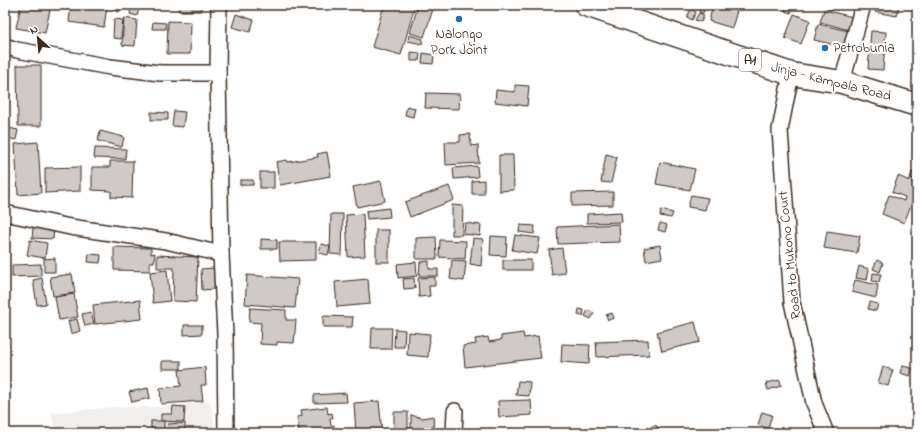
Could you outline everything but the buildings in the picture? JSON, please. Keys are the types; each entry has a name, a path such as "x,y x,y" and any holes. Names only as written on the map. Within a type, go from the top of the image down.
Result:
{"highway":[{"name":"Jinja - Kampala Road","path":"586,5 791,74 842,82 917,105"}],"street":[{"path":"219,5 218,73 226,433"},
{"path":"842,82 863,5"},
{"path":"5,46 17,50 110,67 153,72 192,74 218,73"},
{"name":"Road to Mukono Court","path":"791,74 780,130 792,302 814,403 826,433"},
{"path":"5,213 70,227 166,241 221,254"},
{"path":"454,433 455,411"}],"shaded area":[{"path":"210,401 216,433 58,433 51,413 114,407 162,407"}],"place":[{"name":"Nalongo Pork Joint","path":"459,19"},
{"name":"Petrobunia","path":"825,48"}]}
